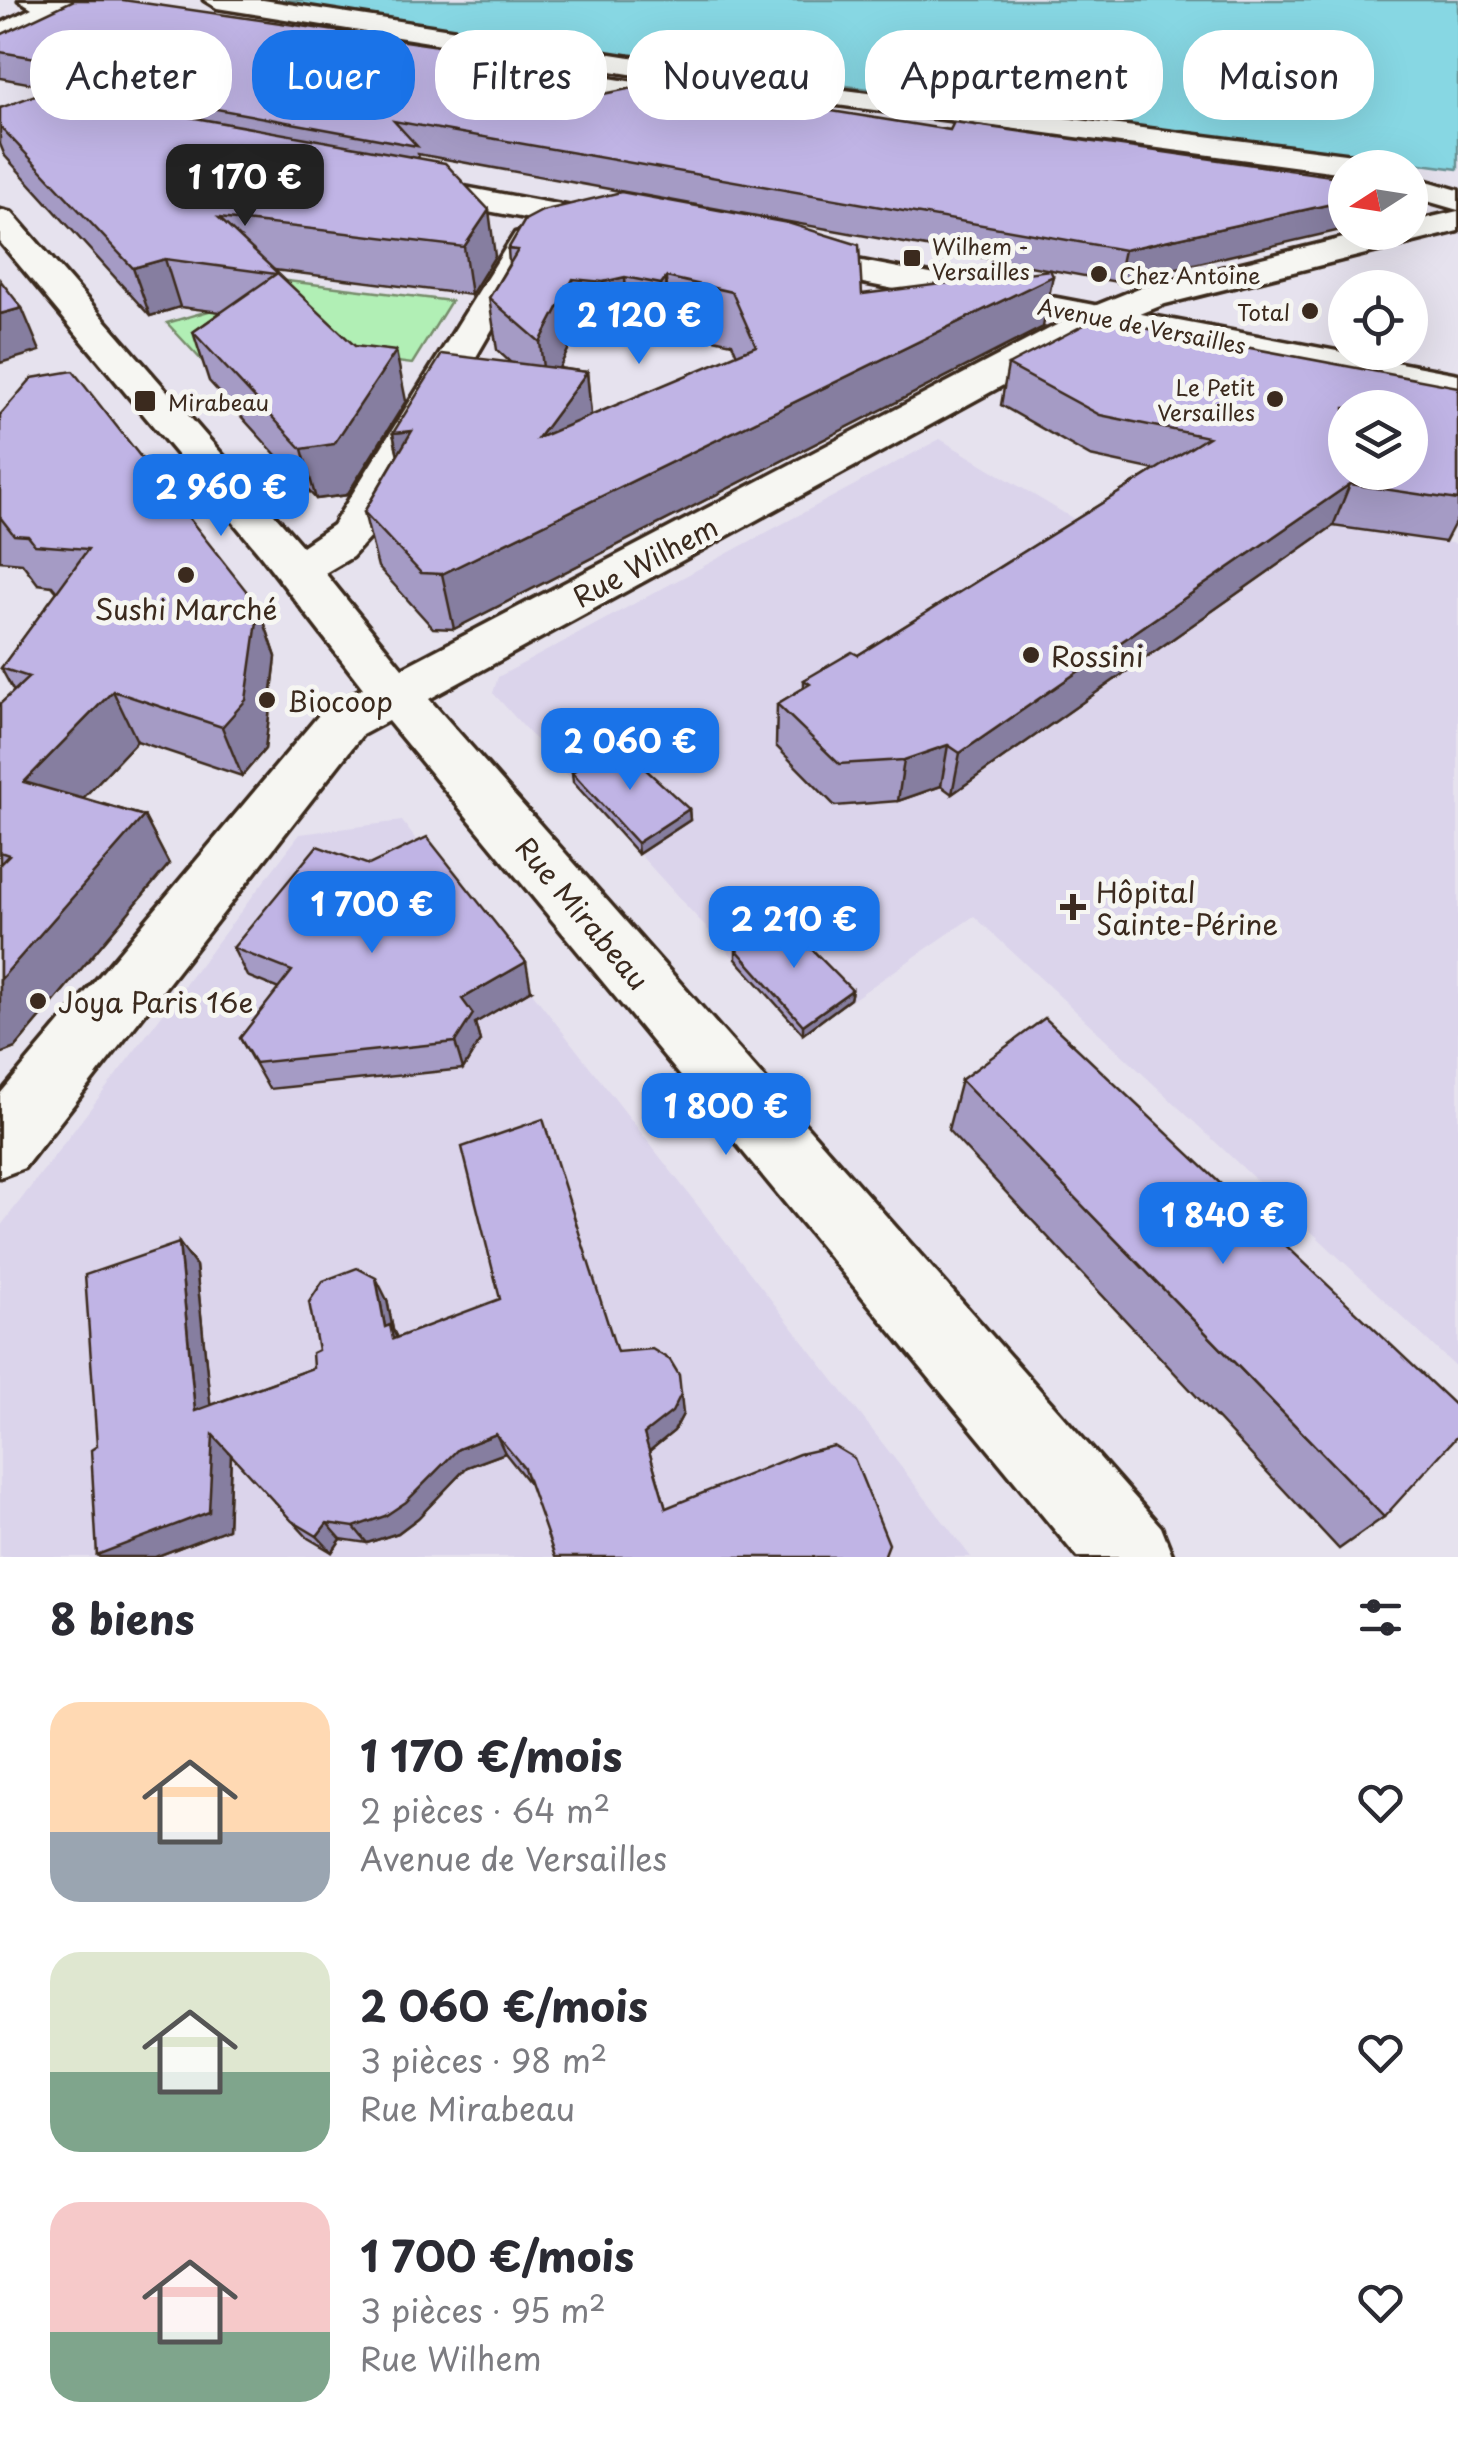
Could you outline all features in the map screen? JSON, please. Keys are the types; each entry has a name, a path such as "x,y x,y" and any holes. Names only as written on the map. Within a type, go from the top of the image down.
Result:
{"street":[{"path":"0,34 54,1 146,17"},
{"path":"208,12 394,32 865,99"},
{"path":"208,12 1132,165"},
{"path":"1010,120 1097,138 1328,172"},
{"path":"1014,120 1328,161"},
{"path":"1428,175 1458,180"},
{"path":"365,178 638,230"},
{"path":"1428,191 1458,200"},
{"path":"1428,209 1458,213"},
{"path":"296,570 336,547 350,534 544,212"},
{"name":"Rue Mirabeau","path":"0,220 296,570 396,695 1131,1557"},
{"name":"Rue Wilhem","path":"3,1137 343,722 1100,317 1152,296 1458,221"},
{"name":"Avenue de Versailles","path":"752,251 1458,386"},
{"path":"70,373 100,337"}],"shaded area":[{"name":"Hôpital Sainte-Périne","path":"940,439 1089,528 1139,497 1458,544 1458,1369 974,916 803,1034 493,693 498,677"},
{"path":"402,821 971,1557 0,1557 0,1227 300,834"}],"green space":[{"path":"271,279 451,301 412,364 382,360 206,365 167,323 243,301"}],"water":[{"path":"272,0 1458,0 1458,169 1428,165 1428,150 1328,151 1097,120 1163,120 1163,30 865,30 865,88 845,86 845,30 627,30 627,56 607,53 607,30 461,30"}],"building":[{"path":"74,0 123,0 329,30 252,30 252,116 232,112 232,30 30,30 30,57 0,52 0,35"},
{"path":"415,43 435,45 435,120 607,120 607,93 627,89 627,120 845,120 845,113 865,116 865,120 950,130 954,122 1328,176 1328,205 1124,250 394,121 417,146 276,120 415,120"},
{"path":"30,97 30,120 207,120 445,163 489,210 464,247 219,218 355,346 396,351 334,444 302,449 193,332 276,274 165,259 133,268 0,126 0,108"},
{"path":"621,192 788,223 859,245 862,294 1050,270 1053,276 442,574 421,573 364,512 412,431 393,433 442,354 587,372 538,438 756,346 732,292 666,277 661,284 625,277 603,282 573,279 540,342 489,298 518,250 508,249 525,220 542,211"},
{"path":"0,280 22,308 0,314"},
{"path":"1112,322 1328,363 1328,370 1368,370 1458,387 1458,500 1390,490 1428,490 1428,390 1328,390 1328,490 1341,490 960,753 948,745 904,760 839,764 777,704 810,684 804,680 852,652 858,655 1208,437 1100,415 1008,365 1086,324"},
{"path":"73,371 259,607 246,700 222,727 113,691 24,782 144,816 0,980 0,864 9,855 0,852 0,704 29,677 1,668 88,549 35,545 28,536 14,535 0,517 0,415 32,378"},
{"path":"619,745 689,809 637,843 572,772"},
{"path":"427,837 526,962 462,999 473,1014 455,1042 255,1063 240,1038 292,971 233,948 317,846 369,865"},
{"path":"782,919 852,990 803,1025 736,949"},
{"path":"1045,1018 1458,1408 1458,1435 1384,1517 961,1080"},
{"path":"543,1119 617,1352 652,1349 670,1360 679,1375 681,1394 672,1412 644,1434 666,1508 799,1454 834,1446 854,1458 889,1544 884,1557 555,1557 524,1468 496,1434 458,1449 406,1502 385,1516 354,1527 327,1523 317,1536 292,1521 213,1435 209,1512 97,1555 91,1450 97,1446 85,1275 179,1243 195,1411 313,1368 312,1353 318,1350 309,1302 323,1281 357,1268 376,1278 385,1327 390,1325 393,1339 500,1299 462,1147"}],"place":[{"name":"Wilhem - Versailles","path":"912,258"},
{"name":"Chez Antoine","path":"1099,274"},
{"name":"Total","path":"1310,311"},
{"name":"Le Petit Versailles","path":"1275,399"},
{"name":"Mirabeau","path":"145,401"},
{"name":"Sushi Marché","path":"186,575"},
{"name":"Rossini","path":"1031,655"},
{"name":"Biocoop","path":"267,700"},
{"name":"Hôpital Sainte-Périne","path":"1073,907"},
{"name":"Joya Paris 16e","path":"38,1001"}]}
